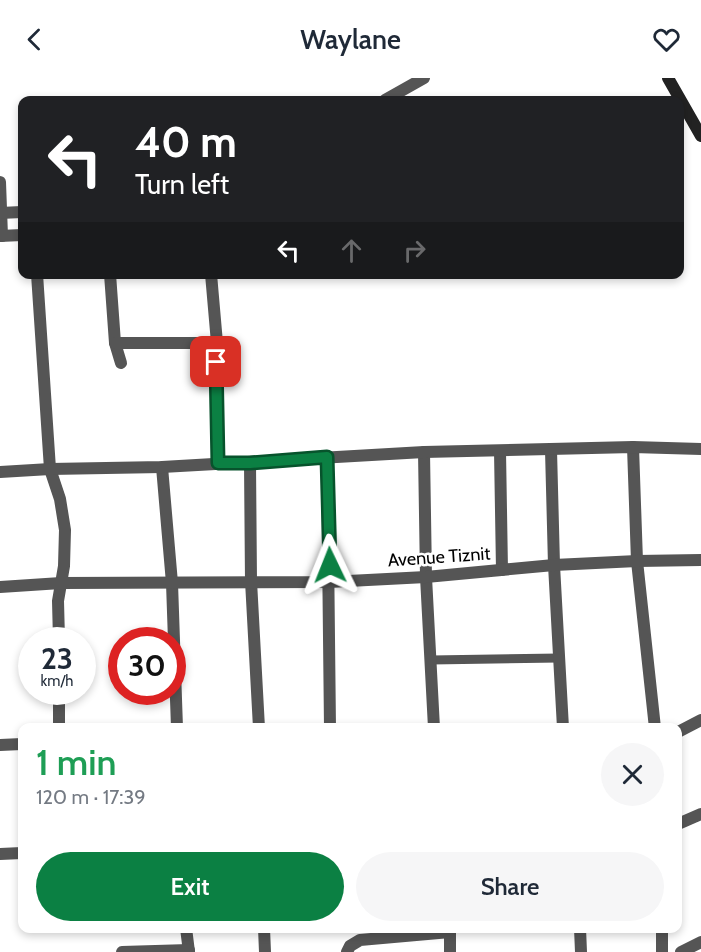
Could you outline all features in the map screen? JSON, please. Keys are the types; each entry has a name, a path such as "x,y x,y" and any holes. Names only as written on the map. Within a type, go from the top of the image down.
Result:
{"street":[{"path":"392,96 424,78"},
{"path":"668,78 678,96"},
{"path":"684,106 701,136"},
{"path":"0,182 1,236 18,235"},
{"path":"1,213 18,212"},
{"path":"37,279 50,469 60,499 65,530 64,566 58,601 58,627"},
{"path":"110,279 115,343 121,363"},
{"path":"211,279 217,343 218,463"},
{"path":"115,343 217,343"},
{"path":"0,472 250,463 424,452 633,447 701,449"},
{"path":"633,447 637,561 654,723"},
{"path":"551,450 554,565 563,723"},
{"path":"500,451 502,570"},
{"path":"424,452 426,577 434,723"},
{"path":"327,457 330,723"},
{"path":"250,463 256,723"},
{"path":"162,467 172,583 177,723"},
{"name":"Avenue Tiznit","path":"0,587 61,583 329,582 426,577 554,565 701,560"},
{"path":"59,705 59,723"},
{"path":"682,730 701,720"},
{"path":"0,745 18,744"},
{"path":"682,822 701,814"},
{"path":"0,854 18,853"},
{"path":"122,952 189,951 187,933"},
{"path":"264,933 265,952"},
{"path":"347,952 350,946 360,940 423,933"},
{"path":"450,933 450,952"},
{"path":"580,933 581,952"},
{"path":"662,933 663,952"},
{"path":"681,952 701,942"}],"lane":[{"path":"430,660 559,658"}],"route":[{"path":"216,362 218,463 327,457 330,565"}]}
